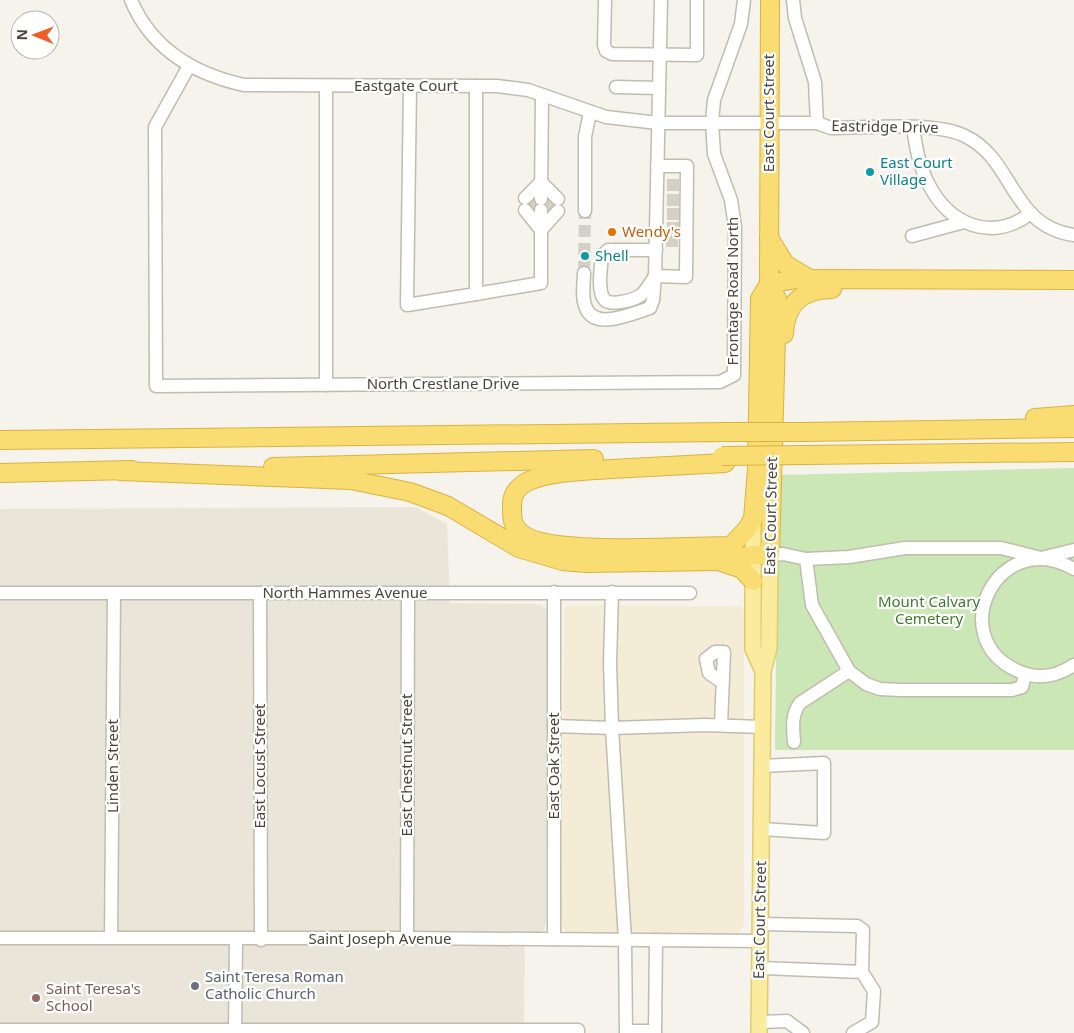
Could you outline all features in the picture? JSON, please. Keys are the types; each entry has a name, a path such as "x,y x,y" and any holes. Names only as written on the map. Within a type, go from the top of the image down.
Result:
{"highway":[{"name":"East Court Street","path":"761,555 774,387 777,299 769,284 770,0"},
{"path":"769,238 785,264 810,285 1074,280"},
{"path":"732,546 753,519 757,469 760,299 769,284 1074,291"},
{"path":"774,387 782,374 786,315 792,305 810,285"},
{"path":"0,440 803,432 1074,415"},
{"path":"852,430 1074,428"},
{"path":"761,555 732,546 585,548 540,543 523,535 516,528 512,518 512,500 516,491 531,480 576,472 786,455 1074,452"},
{"path":"0,473 723,460"},
{"path":"120,471 352,480 417,495 448,506 519,548 563,561 586,563 718,561 761,555"},
{"path":"718,561 742,569 753,580"}],"main road":[{"path":"753,519 761,555 753,580 753,649 763,671"},
{"name":"East Court Street","path":"759,1028 763,671 769,648 761,555"}],"street":[{"name":"Eastgate Court","path":"131,0 137,14 152,37 189,66 216,79 244,86 505,87 542,95 606,117 658,123 712,122"},
{"path":"604,0 604,45 606,51 612,54 660,55 696,55 697,0"},
{"path":"655,276 686,277 668,243 672,228 673,185 657,166 661,0"},
{"name":"Frontage Road North","path":"729,378 734,374 735,227 731,200 714,154 712,122 714,100 741,24 744,0"},
{"path":"793,0 795,18 815,82 817,123"},
{"name":"North Crestlane Drive","path":"189,66 155,127 156,386 720,382 729,378"},
{"path":"410,86 407,305 541,283 542,95"},
{"path":"476,86 476,294"},
{"path":"326,87 326,385"},
{"path":"616,87 659,88"},
{"path":"585,211 585,137 590,112"},
{"name":"Eastridge Drive","path":"712,122 817,123 831,128 945,128 979,144 994,158 1022,204 1031,213 1056,232 1074,235"},
{"path":"913,128 919,161 927,183 938,200 964,222 974,226 1007,228 1031,213"},
{"path":"657,166 687,166 673,185 672,228 668,243 655,276 642,295 633,299 609,303 604,300 601,293 602,256 608,250 668,243"},
{"path":"541,182 541,205"},
{"path":"912,236 964,222"},
{"path":"584,273 585,307 589,315 596,319 604,320 650,308 653,300 655,276"},
{"path":"761,555 783,554 806,559 850,557 905,548 1001,548 1060,562 1074,569"},
{"path":"1074,550 1022,561 1006,570 992,583 984,600 982,619 985,637 994,654 1008,666 1025,674 1043,676 1063,672 1074,665"},
{"path":"806,559 812,605 849,671 866,684 880,689 900,690 1018,690 1022,687 1025,674"},
{"name":"East Oak Street","path":"554,592 554,939"},
{"path":"612,592 610,663 612,728 625,940 626,1032 655,1032 656,940"},
{"name":"North Hammes Avenue","path":"0,593 690,593"},
{"name":"Linden Street","path":"111,938 114,593"},
{"name":"East Locust Street","path":"260,593 261,940"},
{"name":"East Chestnut Street","path":"406,938 408,593"},
{"path":"794,742 793,719 795,710 800,703 849,671"},
{"path":"721,725 723,683"},
{"path":"554,726 612,728 721,725 762,727"},
{"path":"761,830 824,833 824,763 762,766"},
{"path":"760,924 857,926 863,930 862,972 874,991 872,1022 853,1033"},
{"name":"Saint Joseph Avenue","path":"0,938 236,940 406,938 760,941"},
{"path":"235,1031 236,940"},
{"path":"759,968 862,972"},
{"path":"759,1028 787,1022 802,1033"},
{"path":"0,1030 578,1031"}],"shaded area":[{"path":"415,507 447,524 450,603 534,604 542,605 547,611 546,924 544,930 539,932 525,932 524,1027 0,1026 0,509"},
{"path":"569,605 740,606 744,610 744,925 738,933 568,932 561,925 564,608"}],"green space":[{"name":"Mount Calvary Cemetery","path":"1074,468 1074,750 775,750 778,475"}],"tunnel":[{"path":"667,185 680,185"},
{"path":"533,199 533,210"},
{"path":"549,199 550,211"},
{"path":"667,200 679,200"},
{"path":"584,273 585,211"},
{"path":"667,214 679,214"},
{"path":"667,228 679,228"},
{"path":"666,241 679,241"}],"place":[{"name":"East Court Village","path":"870,172"},
{"name":"Wendy's","path":"612,232"},
{"name":"Shell","path":"585,256"},
{"name":"Saint Teresa Roman Catholic Church","path":"195,986"},
{"name":"Saint Teresa's School","path":"36,998"}]}
